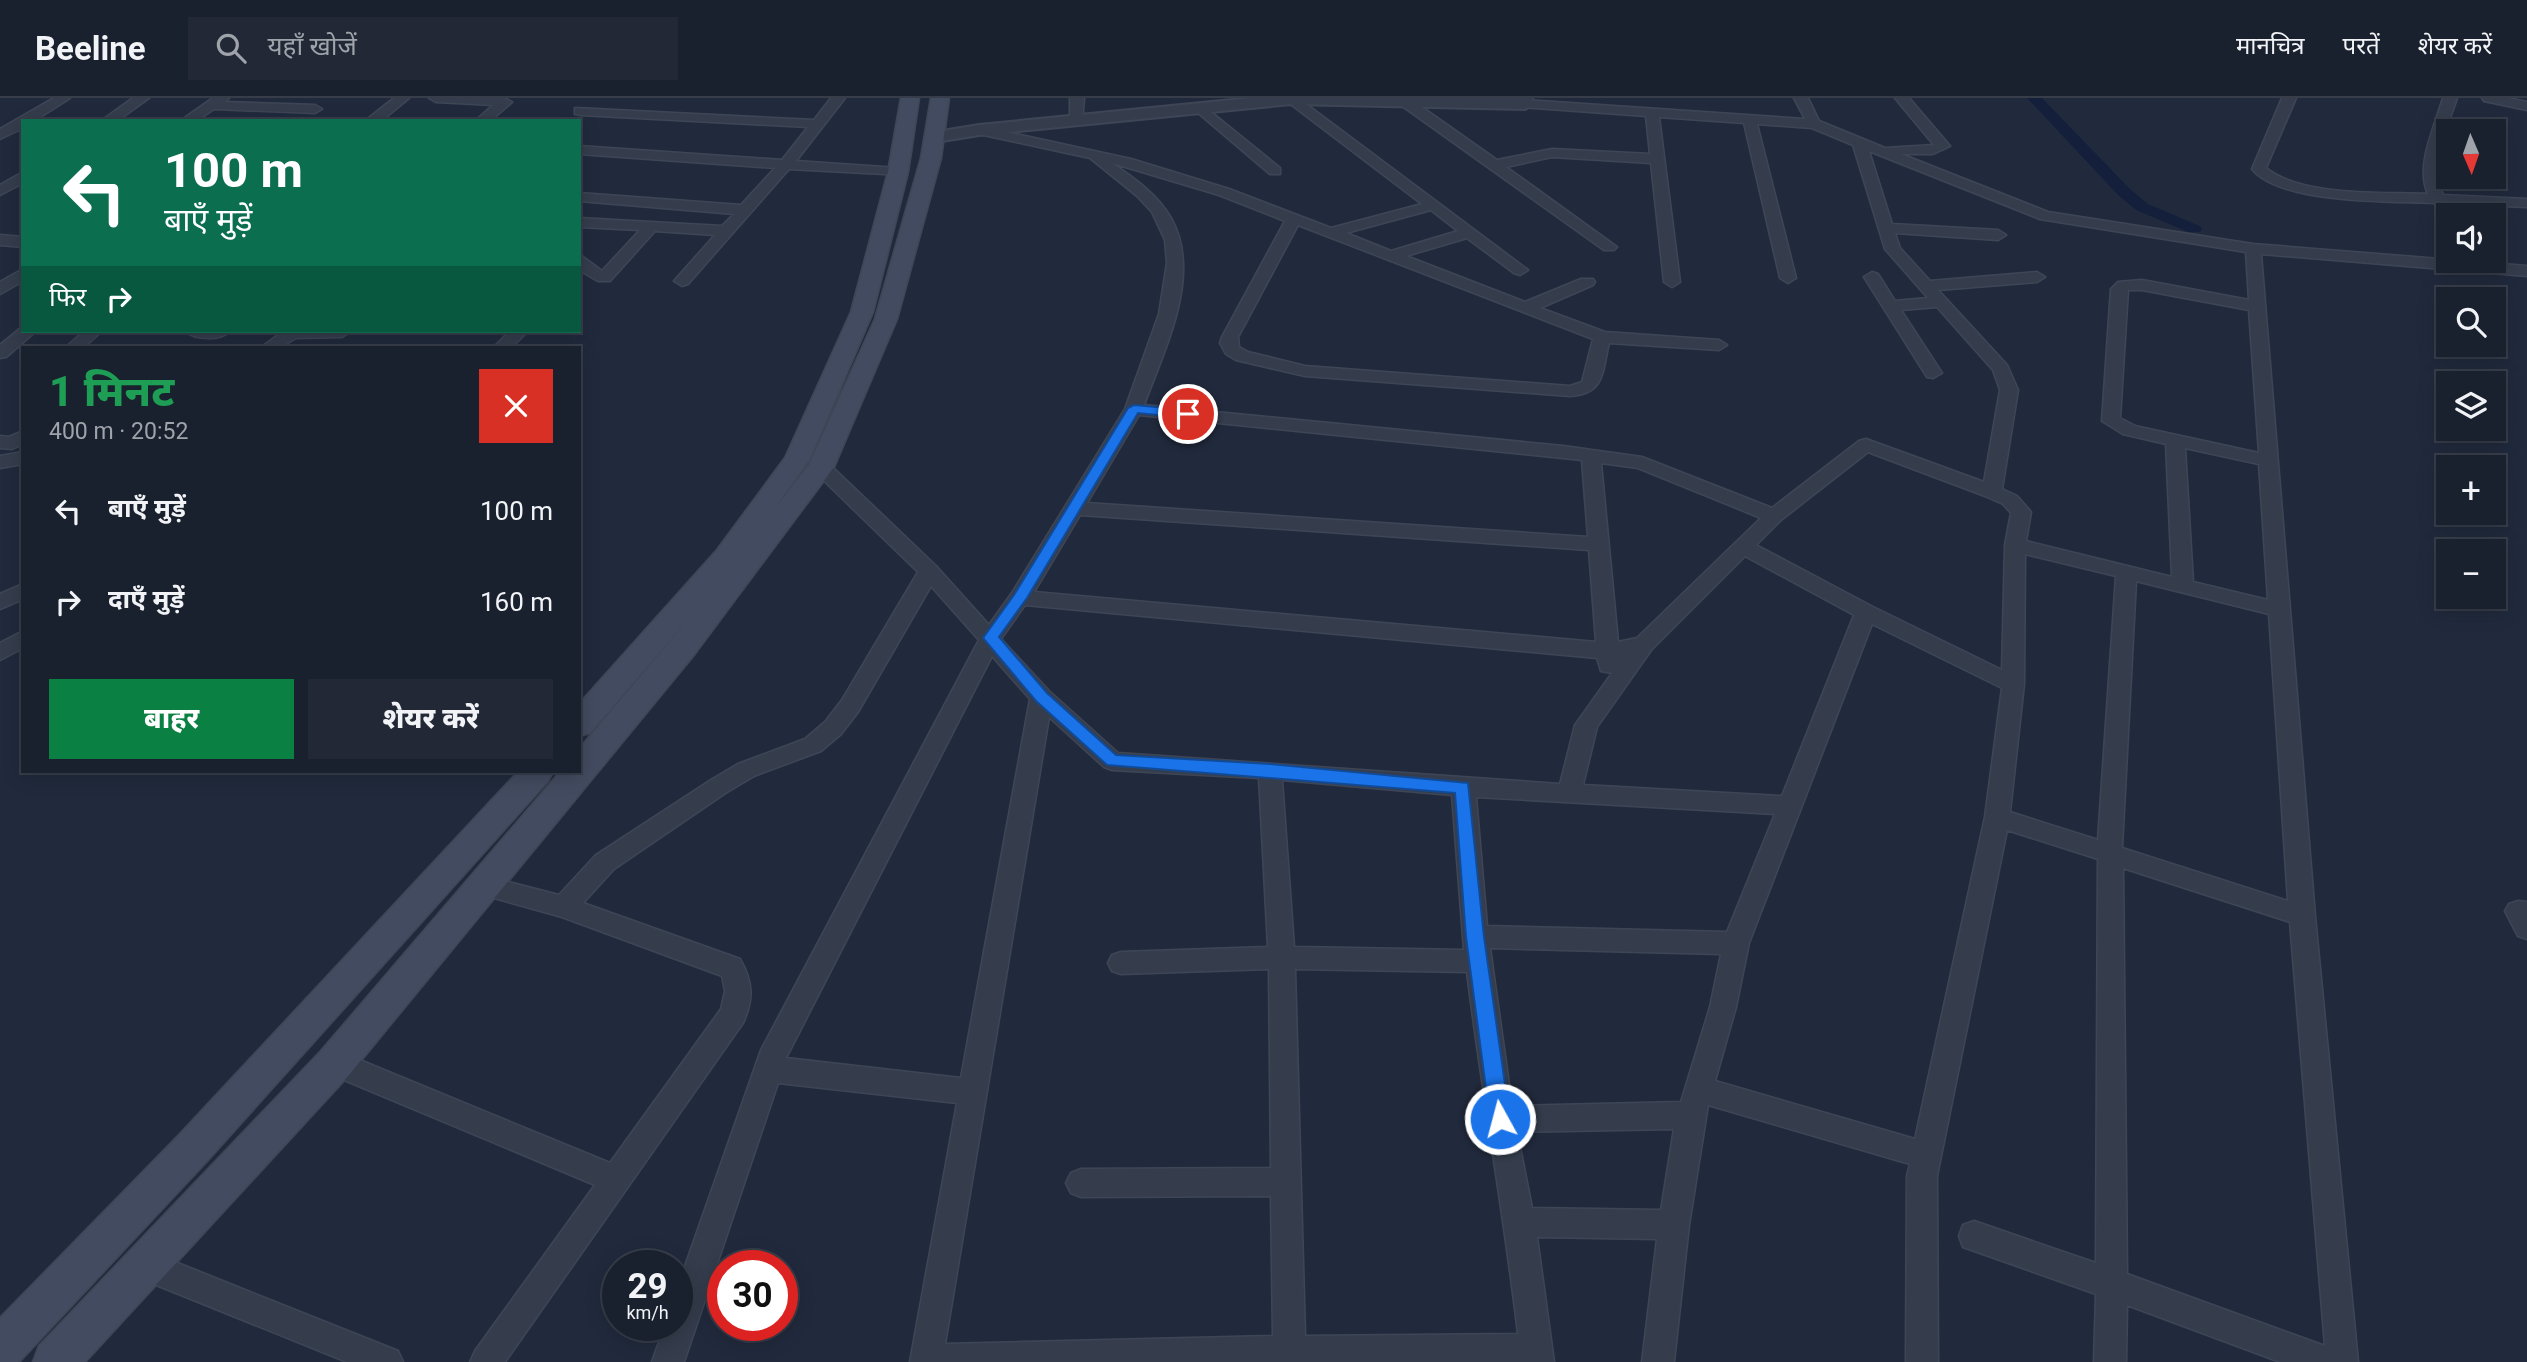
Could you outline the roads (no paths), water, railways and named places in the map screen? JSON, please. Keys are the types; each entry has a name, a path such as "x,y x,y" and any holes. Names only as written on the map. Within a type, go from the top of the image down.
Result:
{"main road":[{"path":"581,723 727,556 797,459 862,312 898,172 910,98"},
{"path":"581,771 682,649 821,467 886,319 936,137 940,98"},
{"path":"0,1350 193,1148 536,773"},
{"path":"55,1362 335,1063 579,773"}],"street":[{"path":"27,119 63,98"},
{"path":"111,119 142,98"},
{"path":"302,119 330,98"},
{"path":"375,119 402,98"},
{"path":"436,98 505,102 484,119"},
{"path":"570,119 594,98"},
{"path":"682,281 786,164 838,98"},
{"path":"1077,98 1077,120"},
{"path":"1801,98 1814,124"},
{"path":"1881,150 1933,150 1943,146 1902,98"},
{"path":"2289,98 2259,169 2268,179 2334,193 2527,204"},
{"path":"2442,203 2429,177 2450,98"},
{"path":"2490,98 2527,106"},
{"path":"936,137 979,130 1291,99 1525,101 1749,118 1814,124 2009,204 2045,216 2253,249 2527,271"},
{"path":"1291,99 1520,270"},
{"path":"1403,100 1609,247"},
{"path":"190,119 217,102 315,109"},
{"path":"1201,108 1275,171"},
{"path":"580,111 818,124"},
{"path":"1652,112 1672,282"},
{"path":"1749,118 1788,278"},
{"path":"0,135 17,125"},
{"path":"979,130 1091,155 1212,188 1602,337 1720,345"},
{"path":"1858,140 1889,228 1893,249 2001,369 2006,380 2009,390 1992,492"},
{"path":"581,150 898,172"},
{"path":"1495,165 1552,153 1658,159"},
{"path":"668,1362 775,1050 991,638 1020,598 1134,408 1166,316 1175,272 1175,244 1164,218 1141,192 1091,155"},
{"path":"0,191 21,177"},
{"path":"581,197 745,210"},
{"path":"1330,233 1434,205"},
{"path":"1294,218 1230,337 1228,343 1232,350 1242,356 1305,370 1570,391 1584,390 1590,384 1602,337"},
{"path":"581,222 725,231"},
{"path":"582,268 604,278 651,227"},
{"path":"1889,228 1998,236"},
{"path":"1390,256 1469,232"},
{"path":"2253,249 2302,916 2342,1362"},
{"path":"0,289 21,275"},
{"path":"1872,277 1933,373"},
{"path":"1927,286 2037,277"},
{"path":"1525,308 1587,282"},
{"path":"2258,307 2142,285 2124,285 2119,289 2111,421 2129,430 2269,461"},
{"path":"0,289 21,292"},
{"path":"1892,306 1941,302"},
{"path":"0,355 26,333"},
{"path":"75,346 92,333"},
{"path":"202,346 219,333"},
{"path":"503,346 518,333"},
{"path":"271,346 292,334 337,338"},
{"path":"0,355 21,360"},
{"path":"1134,408 1642,463 1774,516"},
{"path":"0,442 12,443 21,437"},
{"path":"2175,440 2183,586"},
{"path":"1569,794 1586,725 1644,644 1774,516 1866,445 2010,499 2021,512 2015,545 2013,684 1997,817 1923,1176 1922,1362"},
{"path":"1591,456 1611,690"},
{"path":"0,462 21,458"},
{"path":"821,467 929,571 1041,697 1112,761 1270,770 1463,787 1790,806"},
{"path":"1073,508 1600,544"},
{"path":"2015,545 2280,610"},
{"path":"1742,546 1866,612 2013,684"},
{"path":"564,907 605,862 719,786 746,770 813,745 833,728 850,706 929,571"},
{"path":"2110,1362 2110,851 2126,572"},
{"path":"0,580 21,591"},
{"path":"0,601 21,592"},
{"path":"1020,598 1608,651 1644,644"},
{"path":"1658,1362 1674,1225 1695,1102 1723,1007 1736,943 1866,612"},
{"path":"0,653 21,639"},
{"path":"1041,697 926,1362 1537,1356 1520,1222 1500,1119 1477,949 1463,787"},
{"path":"1270,770 1282,958 1289,1357"},
{"path":"1997,817 2110,851 2302,916"},
{"path":"485,886 564,907 731,967 740,982 739,998 733,1015 486,1362"},
{"path":"2527,912 2518,911 2527,928"},
{"path":"1121,963 1477,949 1736,943"},
{"path":"335,1063 618,1180"},
{"path":"768,1069 972,1092"},
{"path":"1500,1119 1695,1102 1928,1156"},
{"path":"1081,1183 1287,1182"},
{"path":"1520,1222 1674,1225"},
{"path":"1974,1236 2323,1362"},
{"path":"145,1265 387,1362"}],"waterway":[{"path":"2034,98 2124,192 2142,207 2194,229"}]}
